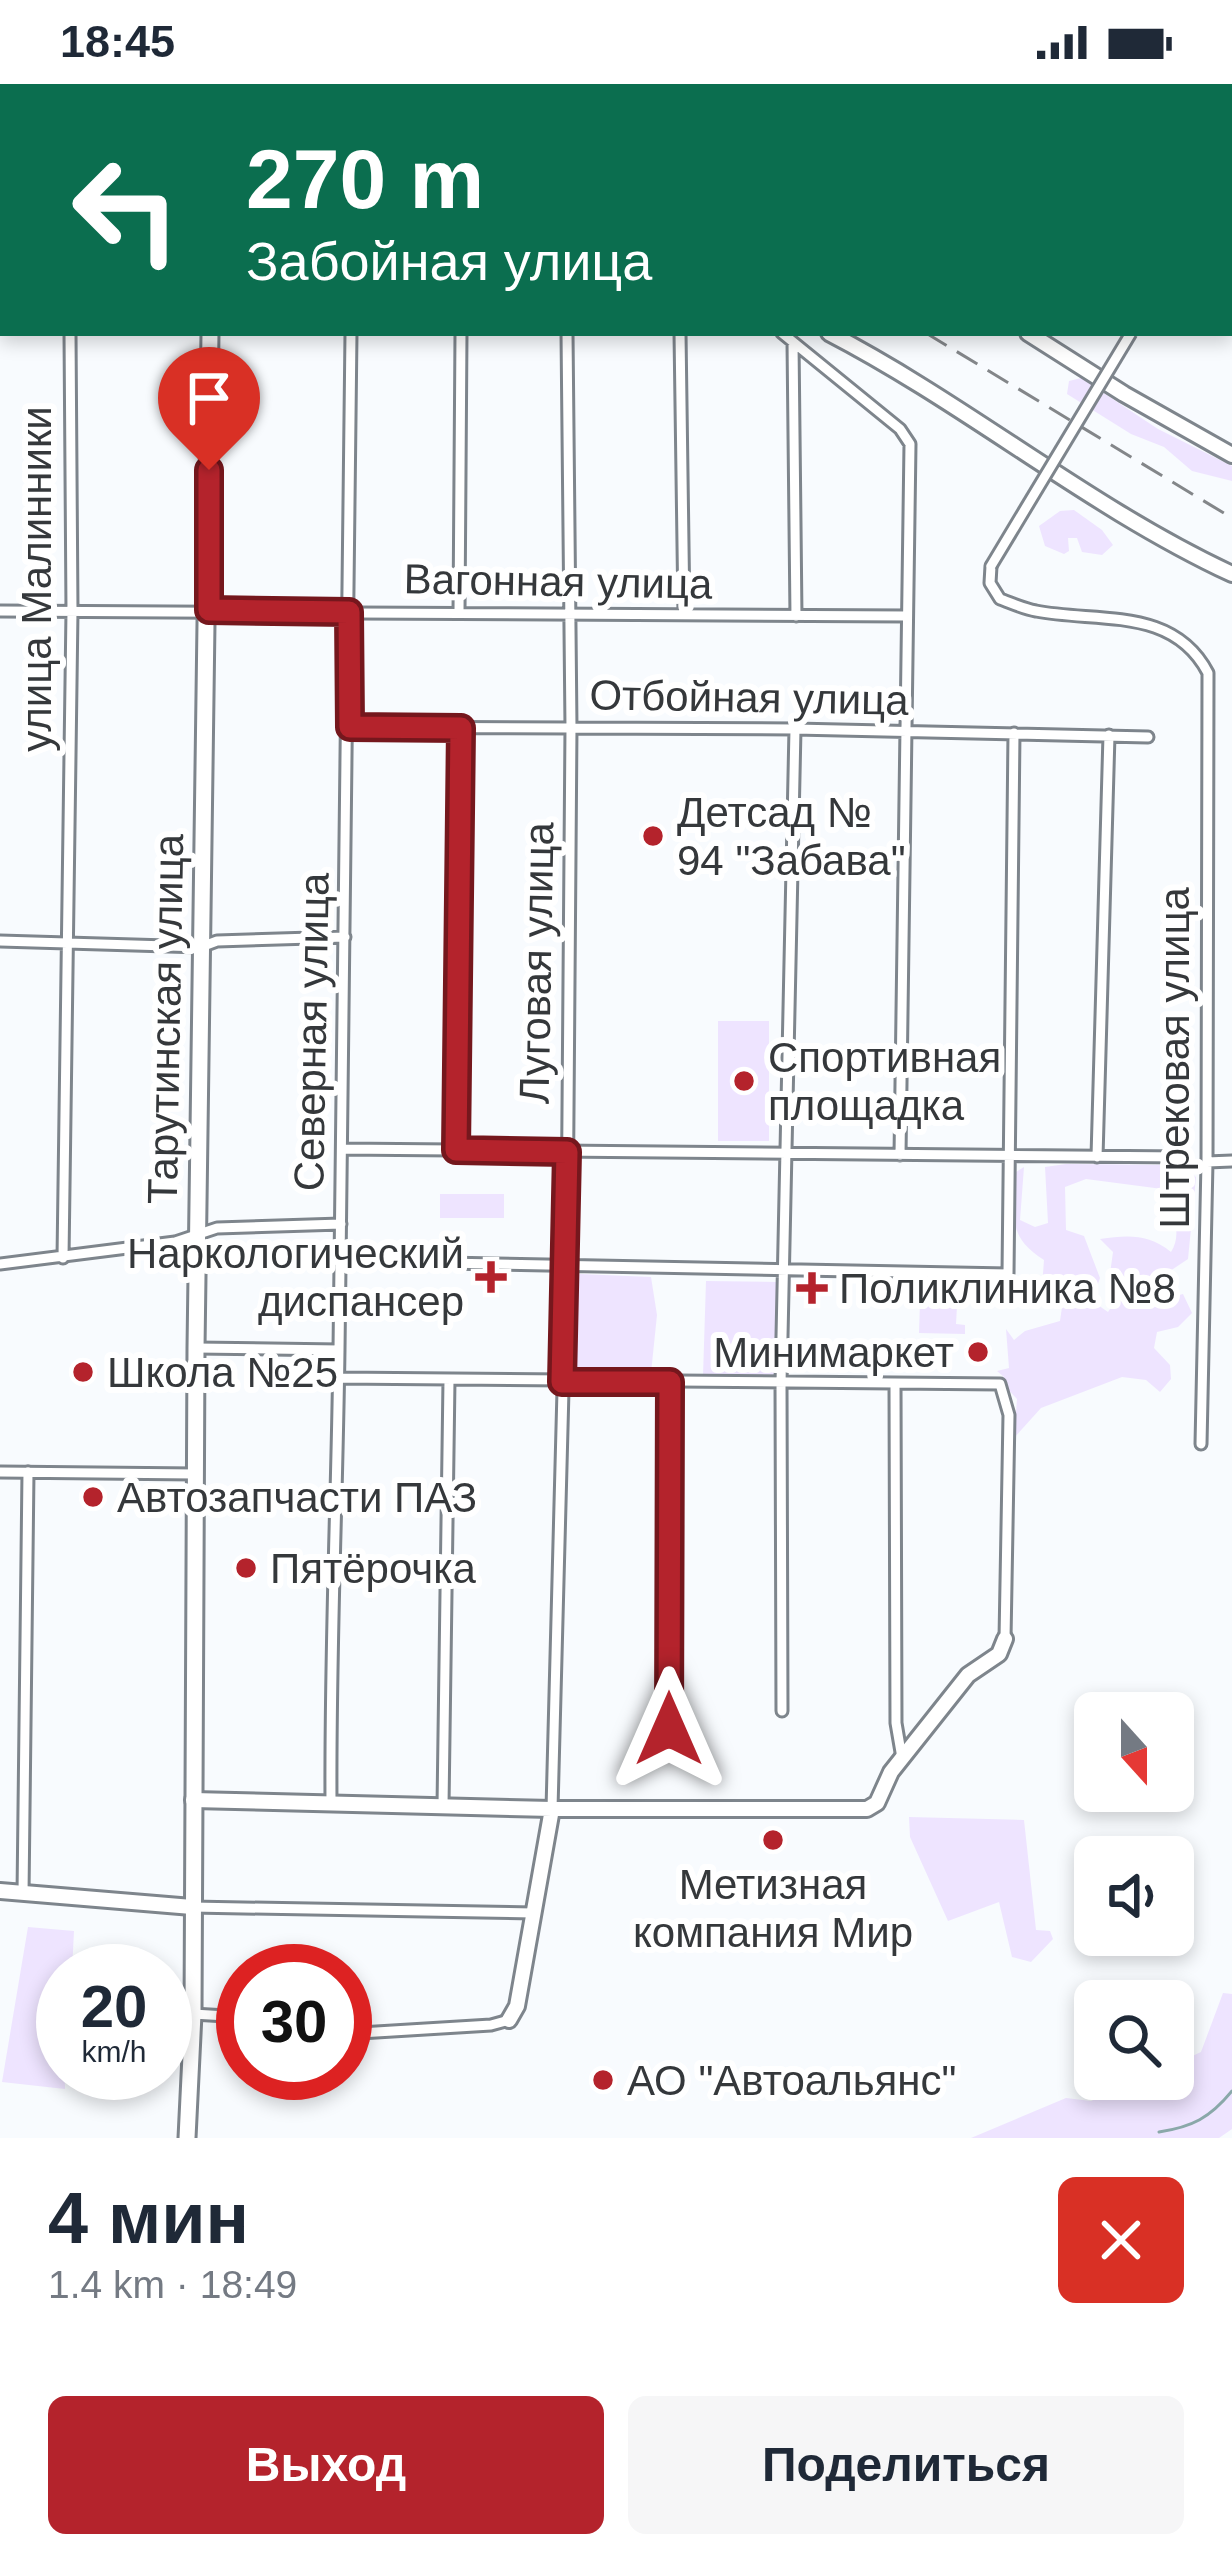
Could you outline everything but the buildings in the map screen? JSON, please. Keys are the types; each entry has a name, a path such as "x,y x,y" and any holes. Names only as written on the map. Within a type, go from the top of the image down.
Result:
{"main road":[{"name":"Тарутинская улица","path":"188,2138 210,336"}],"street":[{"name":"улица Малинники","path":"63,1258 72,610 70,336"},
{"name":"Северная улица","path":"331,1803 330,1649 350,727 350,336"},
{"path":"459,613 461,336"},
{"name":"Луговая улица","path":"509,2020 518,2006 552,1809 566,1266 571,727 567,336"},
{"path":"680,336 684,615"},
{"path":"786,336 900,429 910,444 900,1155"},
{"path":"834,336 1160,537 1232,574"},
{"path":"1033,336 1232,455"},
{"name":"Штрековая улица","path":"1129,336 991,566 990,583 1000,599 1036,611 1138,619 1190,647 1208,673 1208,1162 1201,1444"},
{"path":"793,342 796,616"},
{"name":"Вагонная улица","path":"0,611 907,616"},
{"name":"Отбойная улица","path":"350,727 1148,737"},
{"path":"456,1150 461,728"},
{"path":"782,1711 781,1383 795,729"},
{"path":"340,1262 1008,1274 1014,733"},
{"path":"1097,1157 1109,735"},
{"path":"0,941 201,947 217,941 345,937"},
{"path":"342,1149 1183,1157"},
{"path":"1208,1162 1232,1161"},
{"path":"0,1264 198,1236 217,1228 341,1224"},
{"path":"196,1348 339,1350"},
{"path":"193,1800 552,1809 866,1809 877,1803 902,1758 968,1675 999,1654 1005,1639 1009,1415 1000,1384 338,1378"},
{"path":"443,1805 449,1380"},
{"path":"669,1729 670,1382"},
{"path":"895,1384 896,1723 902,1758"},
{"path":"0,1472 195,1474"},
{"path":"23,1894 28,1472"},
{"path":"0,1891 192,1906 533,1913"},
{"path":"193,2014 216,2015"},
{"path":"372,2032 509,2020"}],"shaded area":[{"path":"1081,378 1158,429 1232,466 1232,481 1192,471 1164,447 1131,434 1067,394 1069,381"},
{"path":"1074,510 1102,530 1113,545 1102,555 1082,552 1077,538 1068,538 1069,551 1064,554 1045,546 1039,526 1060,511"},
{"name":"Спортивная площадка","path":"718,1021 769,1021 769,1141 718,1141"},
{"path":"1179,1165 1196,1177 1188,1259 1164,1275 1156,1294 1141,1290 1143,1305 1183,1294 1192,1313 1178,1327 1157,1332 1154,1348 1170,1365 1171,1379 1160,1392 1146,1380 1122,1377 1041,1408 1014,1438 1017,1399 997,1371 1009,1368 1006,1329 1014,1340 1025,1331 1060,1321 1063,1300 1042,1287 1044,1260 1023,1242 1015,1224 1013,1174 1024,1167 1020,1220 1035,1227 1048,1223 1045,1167","holes":["1086,1179 1170,1190 1168,1208 1176,1235 1171,1252 1138,1237 1100,1239 1113,1252 1109,1281 1118,1297 1108,1312 1092,1301 1100,1278 1084,1236 1066,1230 1065,1187"]},
{"path":"440,1194 504,1194 504,1218 440,1218"},
{"path":"580,1274 651,1277 657,1315 651,1373 578,1374 570,1366 572,1280"},
{"path":"706,1281 777,1282 775,1376 703,1376"},
{"path":"952,1287 969,1287 968,1306 957,1306 956,1324 965,1325 965,1334 919,1333 920,1302 951,1303"},
{"path":"909,1817 1024,1820 1036,1930 1050,1931 1053,1939 1031,1962 1012,1957 999,1902 948,1921 910,1837"},
{"path":"28,1927 74,1931 73,1944 36,1944 36,2086 2,2082"},
{"path":"1223,1993 1232,1994 1232,2129 1219,2138 971,2138 1066,2098 1194,2100 1194,2055 1201,2052"}],"waterway":[{"path":"1159,2132 1200,2120 1232,2091"}],"railway":[{"path":"931,336 1232,518"}],"place":[{"name":"Детсад № 94 \"Забава\"","path":"653,836"},
{"name":"Спортивная площадка","path":"744,1081"},
{"name":"Наркологический диспансер","path":"491,1277"},
{"name":"Поликлиника №8","path":"812,1288"},
{"name":"Минимаркет","path":"978,1352"},
{"name":"Школа №25","path":"83,1372"},
{"name":"Автозапчасти ПАЗ","path":"93,1497"},
{"name":"Пятёрочка","path":"246,1568"},
{"name":"Метизная компания Мир","path":"773,1840"},
{"name":"АО \"Автоальянс\"","path":"603,2080"}],"route":[{"path":"209,470 209,610 349,612 350,727 461,728 456,1150 567,1152 562,1382 670,1382 669,1729"}]}
